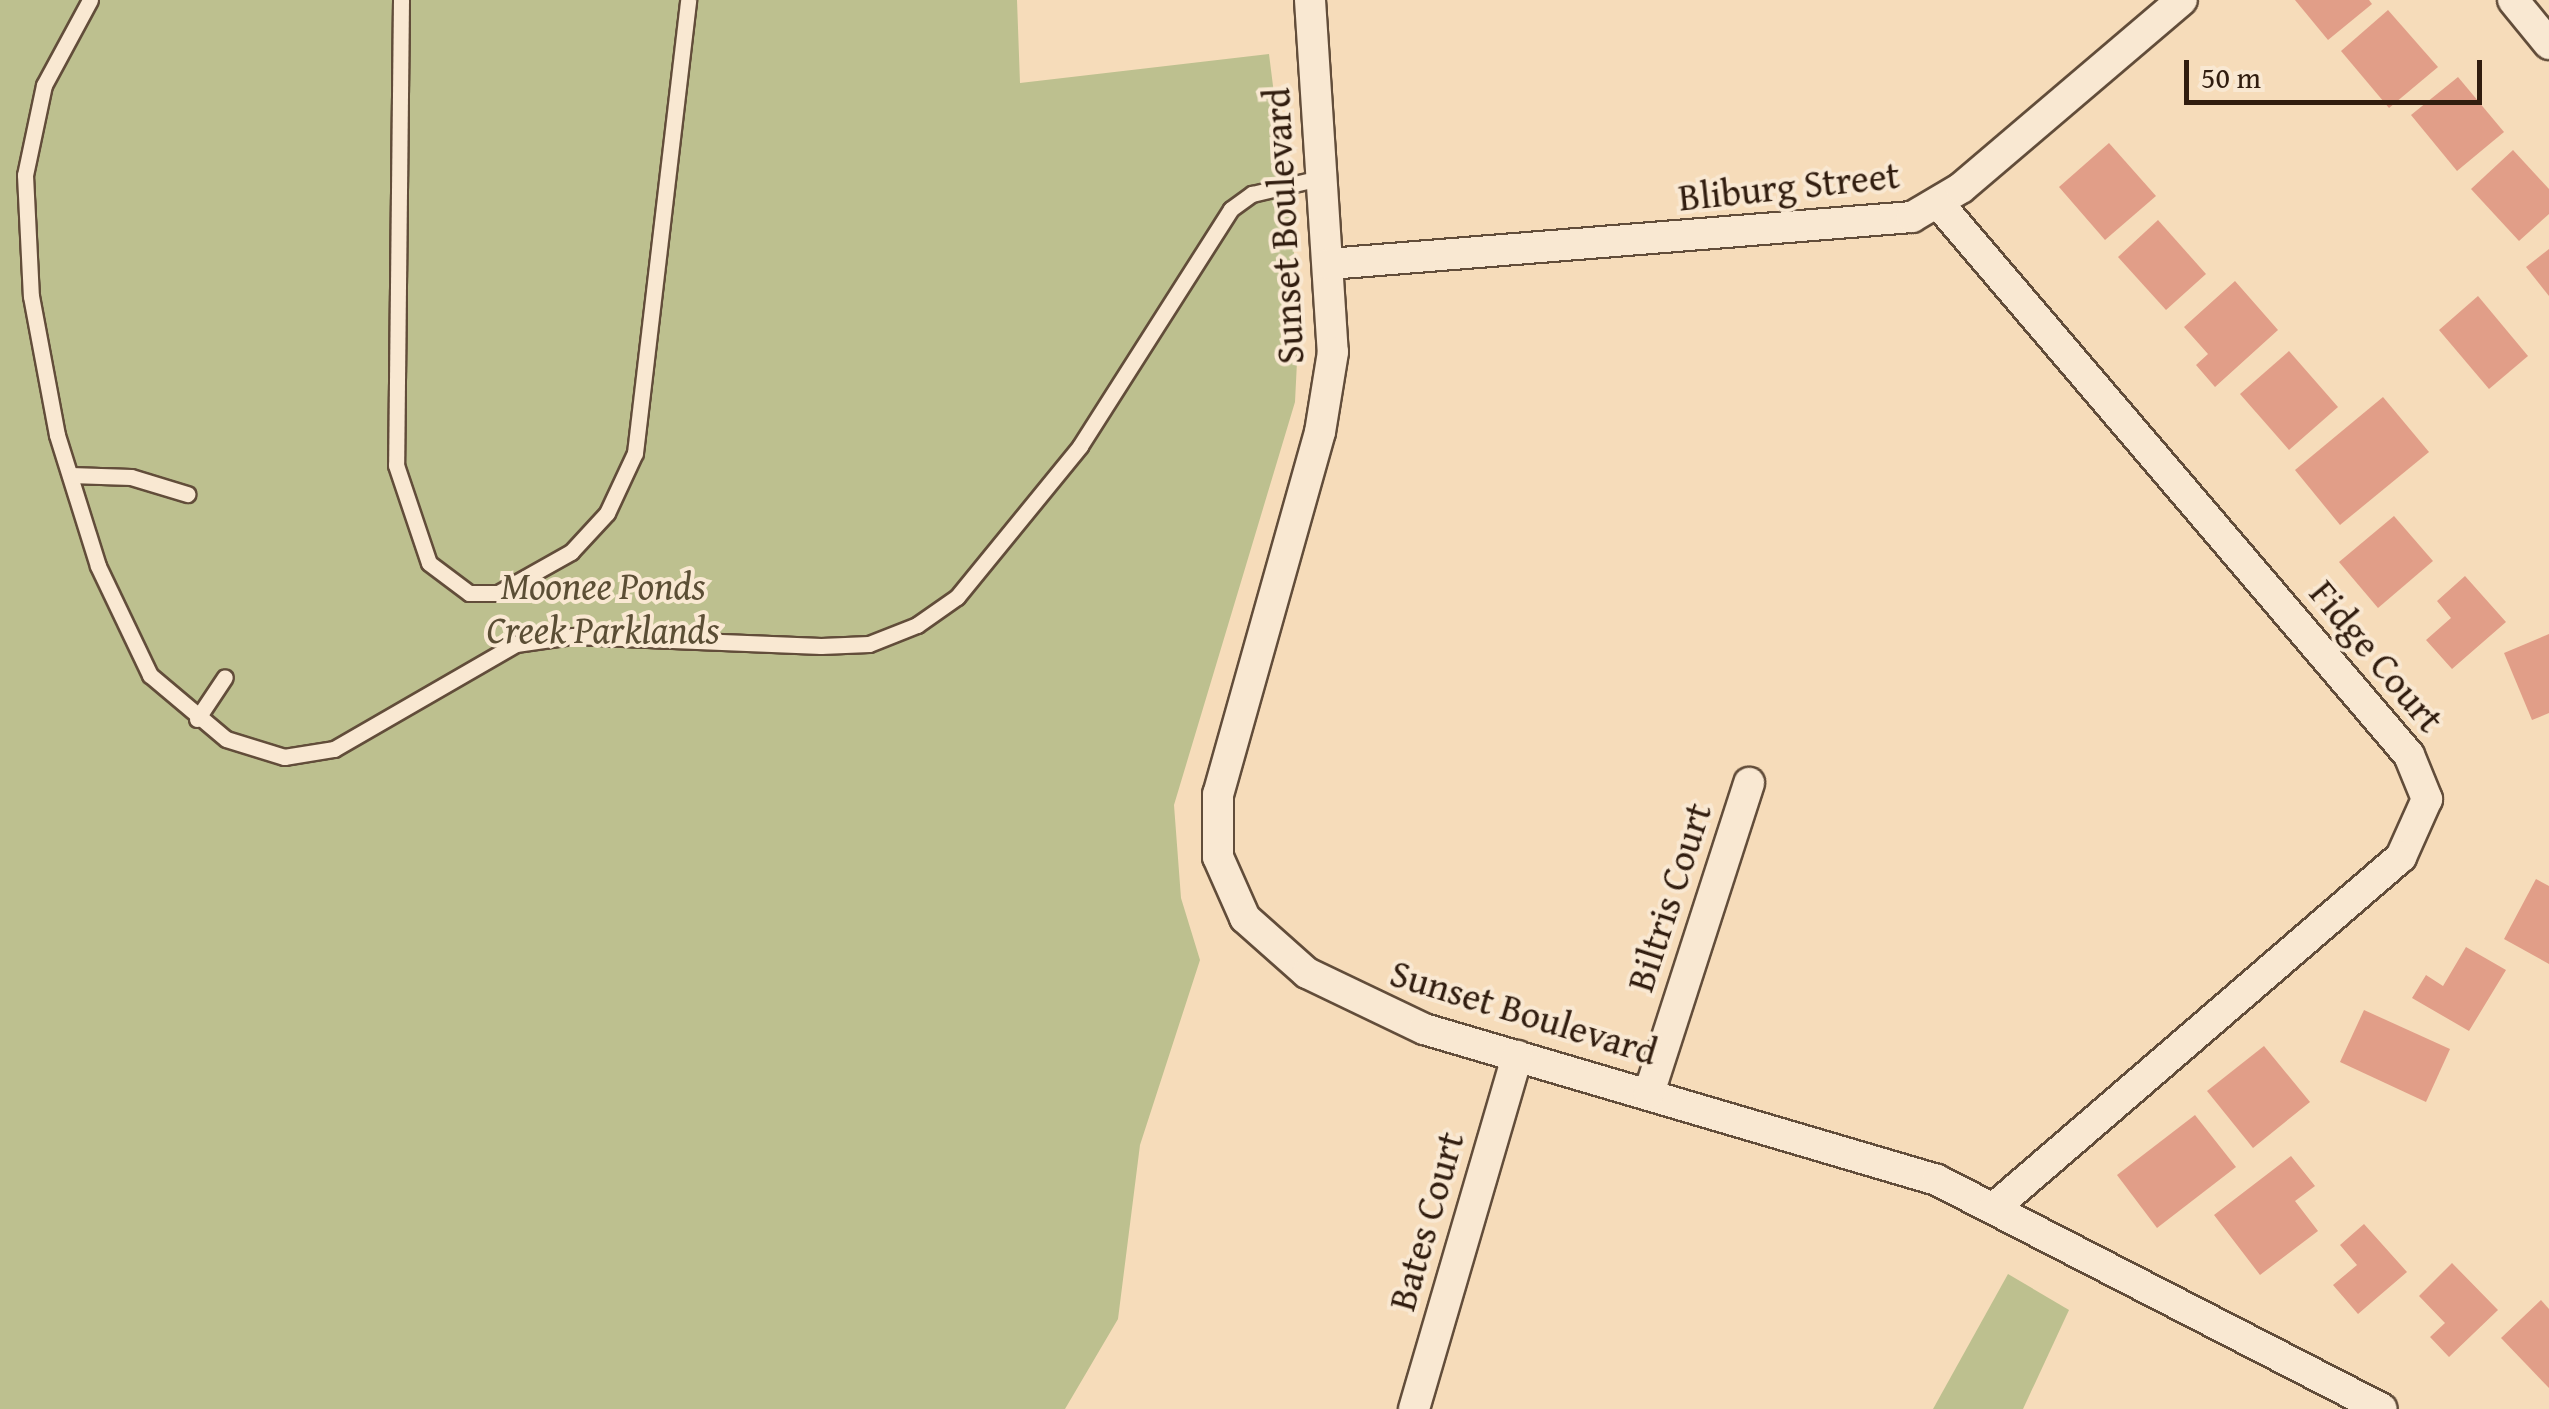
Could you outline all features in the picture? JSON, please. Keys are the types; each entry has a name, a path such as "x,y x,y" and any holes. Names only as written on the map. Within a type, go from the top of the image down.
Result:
{"street":[{"name":"Sunset Boulevard","path":"1310,0 1329,264 1328,393 1224,757 1218,857 1245,918 1307,973 1424,1029 1936,1180 2382,1409"},
{"name":"Bliburg Street","path":"1329,264 1889,222 1940,204 2182,0"},
{"path":"2512,0 2549,44"},
{"name":"Fidge Court","path":"1940,204 2409,755 2427,799 2401,857 1994,1208"},
{"name":"Biltris Court","path":"1648,1093 1748,783"},
{"name":"Bates Court","path":"1414,1409 1518,1056"}],"lane":[{"path":"90,0 44,85 24,175 30,296 70,475 126,631 150,675 196,719 251,751 308,756 384,724 516,644 573,636 869,644 917,625 970,582 1080,446 1223,218 1252,194 1324,177"},
{"path":"401,0 396,465 429,564 469,593 498,593 571,552 607,513 635,453 688,0"},
{"path":"70,475 131,477 187,494"},
{"path":"196,719 225,678"}],"green space":[{"name":"Moonee Ponds Creek Parklands","path":"0,0 1017,0 1020,83 1269,54 1300,301 1295,402 1174,805 1181,898 1200,960 1140,1145 1118,1319 1065,1409 0,1409"},
{"path":"2008,1274 2069,1310 2023,1409 1933,1409"}],"building":[{"path":"2295,0 2369,0 2372,4 2328,40"},
{"path":"2388,10 2438,67 2389,108 2341,51"},
{"path":"2458,77 2504,132 2457,171 2411,115"},
{"path":"2109,143 2156,196 2105,240 2059,187"},
{"path":"2513,150 2549,189 2549,214 2519,241 2471,189"},
{"path":"2158,220 2206,274 2166,310 2118,257"},
{"path":"2549,249 2549,296 2526,267"},
{"path":"2235,281 2278,330 2215,387 2196,365 2208,354 2184,327"},
{"path":"2478,296 2528,356 2489,389 2439,330"},
{"path":"2289,351 2338,407 2289,450 2240,394"},
{"path":"2383,397 2429,452 2340,525 2295,470"},
{"path":"2394,516 2433,561 2378,608 2339,562"},
{"path":"2465,576 2506,622 2452,669 2426,640 2451,618 2437,601"},
{"path":"2549,634 2549,713 2532,720 2504,653"},
{"path":"2536,879 2549,886 2549,964 2504,939"},
{"path":"2466,947 2506,970 2469,1031 2412,998 2426,975 2443,986"},
{"path":"2364,1010 2450,1049 2426,1102 2340,1062"},
{"path":"2264,1046 2310,1102 2253,1148 2207,1091"},
{"path":"2195,1115 2236,1167 2157,1228 2117,1175"},
{"path":"2291,1156 2315,1186 2295,1201 2318,1231 2260,1275 2214,1215"},
{"path":"2364,1224 2407,1272 2358,1314 2333,1285 2357,1265 2340,1245"},
{"path":"2452,1263 2498,1310 2449,1357 2430,1337 2445,1323 2419,1296"},
{"path":"2541,1300 2549,1309 2549,1388 2501,1338"}]}
